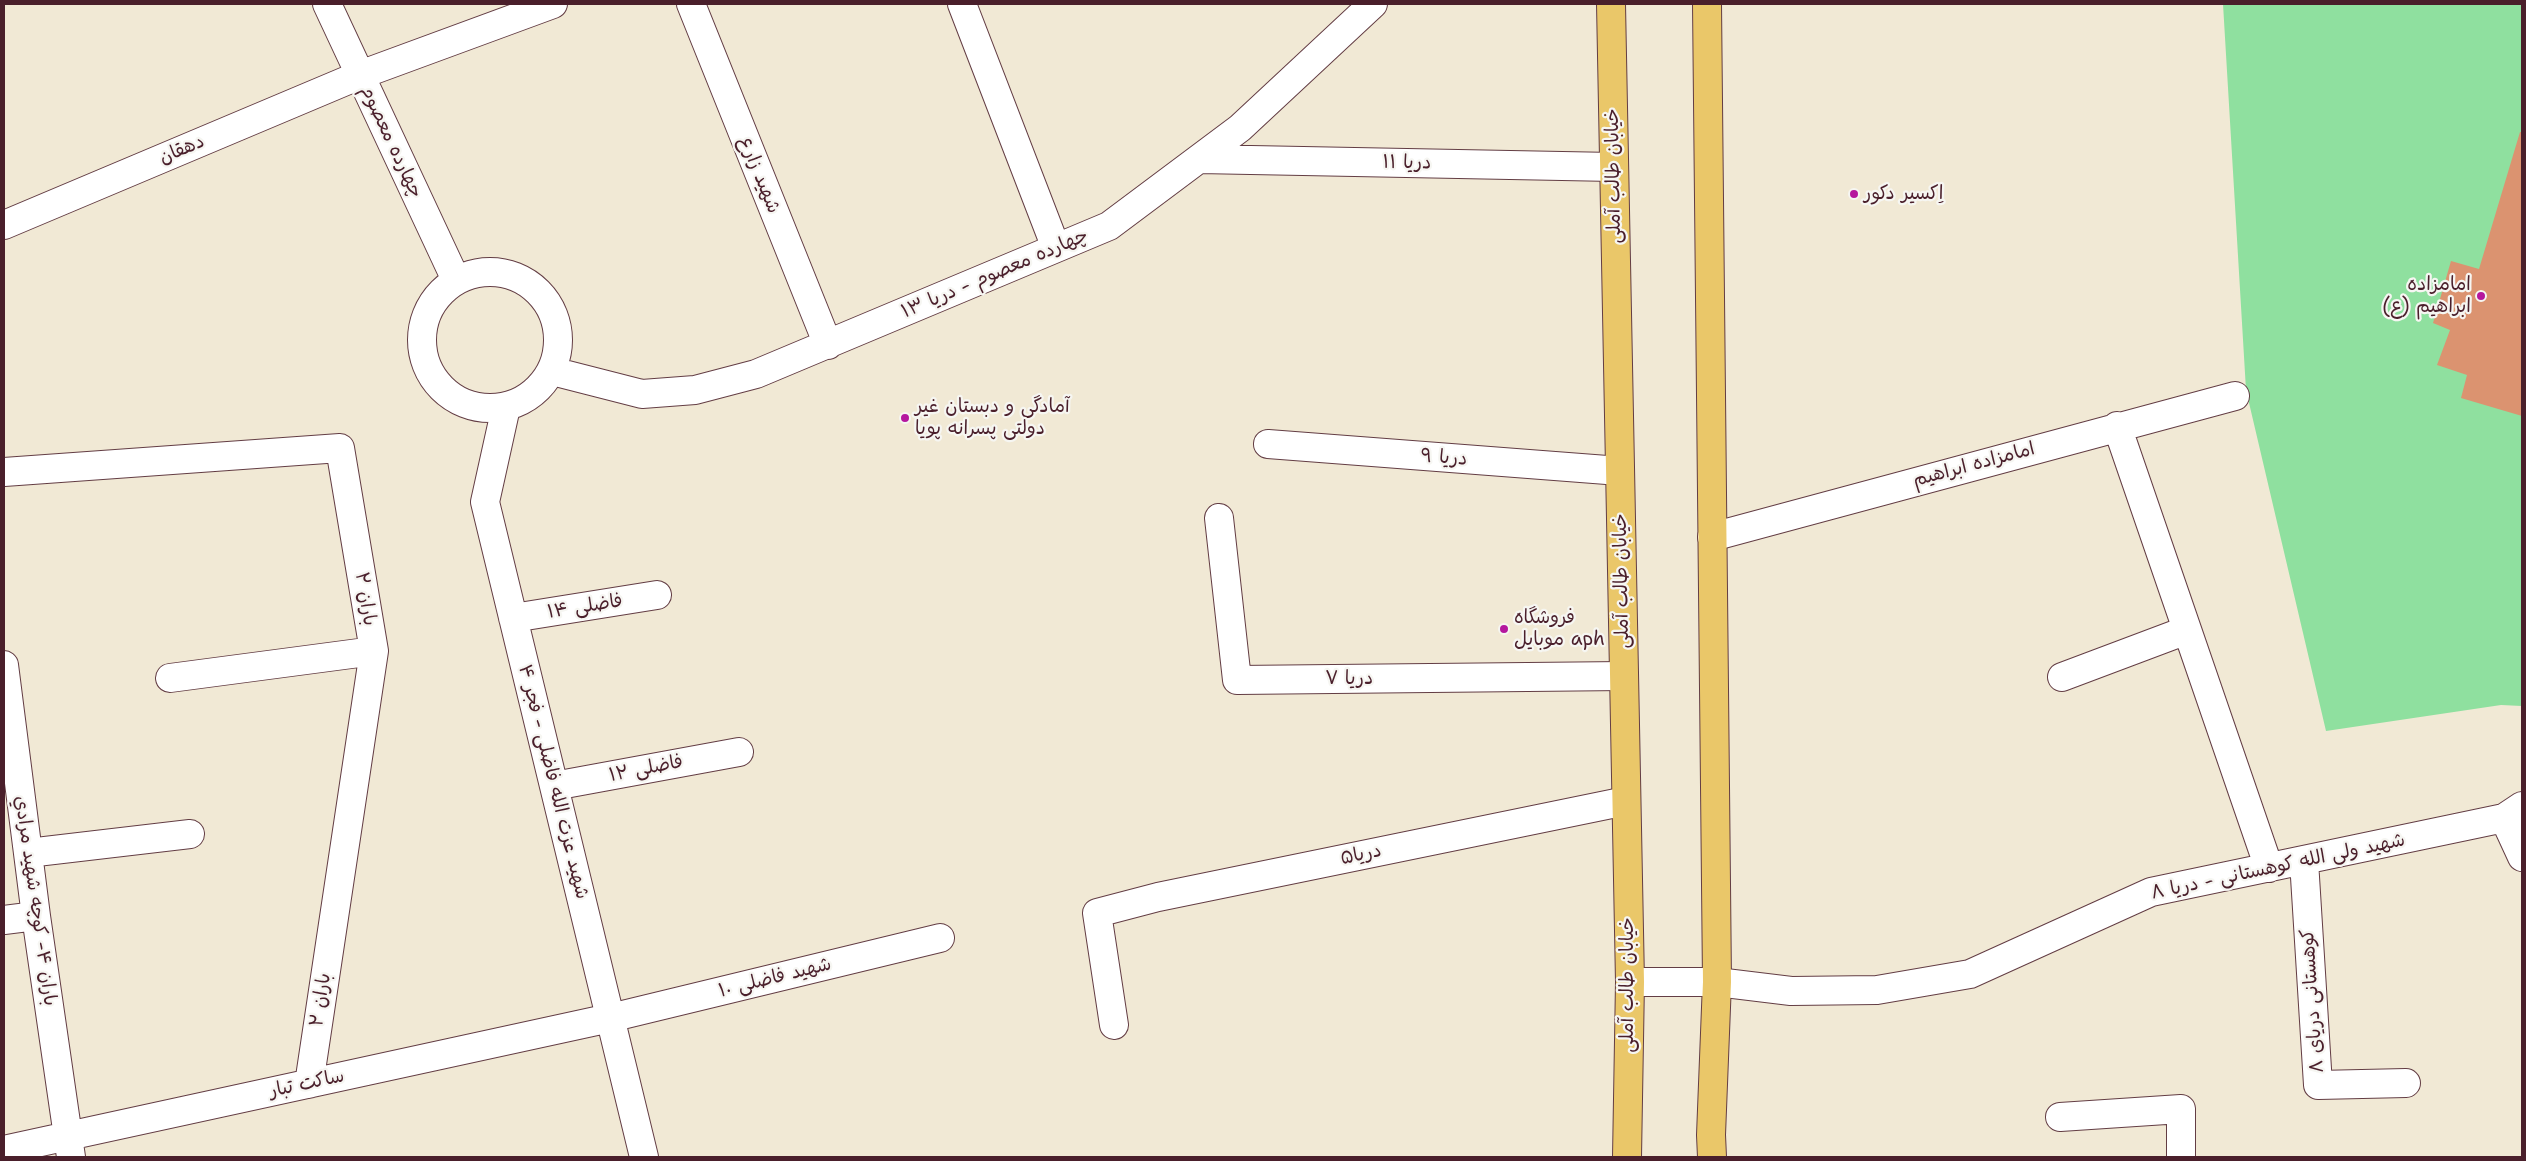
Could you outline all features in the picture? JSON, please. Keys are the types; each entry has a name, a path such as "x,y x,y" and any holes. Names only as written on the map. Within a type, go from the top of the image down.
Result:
{"main road":[{"name":"خیابان طالب آملی","path":"1611,4 1630,982 1627,1157"},
{"path":"1707,4 1717,982 1711,1135 1712,1157"}],"street":[{"name":"چهارده معصوم","path":"327,4 456,280"},
{"name":"دهقان","path":"4,225 360,75 553,4"},
{"name":"شهید زارع","path":"691,4 828,346"},
{"path":"962,4 1056,248"},
{"name":"چهارده معصوم - دریا ۱۳","path":"552,371 642,394 695,390 756,374 828,346 1110,226 1240,128 1373,4"},
{"name":"دریا ۱۱","path":"1199,159 1614,167"},
{"path":"498,272 519,278 537,290 550,308 558,328 558,350 552,371 537,390 517,403 506,407 484,409 463,403 445,392 431,375 425,361 422,333 427,312 439,294 456,280 476,273 498,272"},
{"name":"امامزاده ابراهیم","path":"1712,537 2117,426 2235,396"},
{"name":"شهید عزت الله فاضلی - فجر ۴","path":"506,407 485,502 644,1157"},
{"path":"2117,426 2269,868"},
{"name":"دریا ۹","path":"1268,444 1620,471"},
{"name":"باران ۲","path":"4,472 340,448 374,651 309,1084"},
{"name":"دریا ۷","path":"1219,518 1237,680 1624,676"},
{"name":"فاضلی ۱۴","path":"513,618 657,595"},
{"path":"2062,677 2188,630"},
{"path":"170,678 374,651"},
{"name":"باران ۴- كوچه شهيد مرادي","path":"4,665 8,737 28,853 69,1147"},
{"name":"فاضلی ۱۲","path":"554,786 739,752"},
{"name":"دریا۵","path":"1114,1025 1097,913 1158,897 1626,801"},
{"path":"2513,812 2522,857"},
{"name":"شهید ولی الله کوهستانی - دریا ۸","path":"1630,982 1717,982 1791,991 1877,990 1970,974 2151,892 2269,868 2513,812"},
{"path":"28,853 190,834"},
{"name":"کوهستانی دریای ۸","path":"2304,860 2318,1084 2406,1082"},
{"path":"4,920 36,916"},
{"name":"شهید فاضلی ۱۰","path":"610,1018 940,938"},
{"name":"ساکت تبار","path":"4,1150 69,1147 309,1084 610,1018"},
{"path":"2060,1117 2181,1109 2181,1157"}],"green space":[{"path":"2223,4 2522,4 2522,706 2501,705 2326,731 2246,390"}],"building":[{"name":"امامزاده ابراهیم (ع)","path":"2520,132 2522,132 2522,416 2461,398 2467,375 2437,365 2450,330 2433,323 2451,261 2479,269"}],"place":[{"name":"اِکسیر دکور","path":"1854,194"},
{"name":"امامزاده ابراهیم (ع)","path":"2481,296"},
{"name":"آمادگی و دبستان غیر دولتی پسرانه پویا","path":"905,418"},
{"name":"فروشگاه موبایل aph","path":"1504,629"}]}
